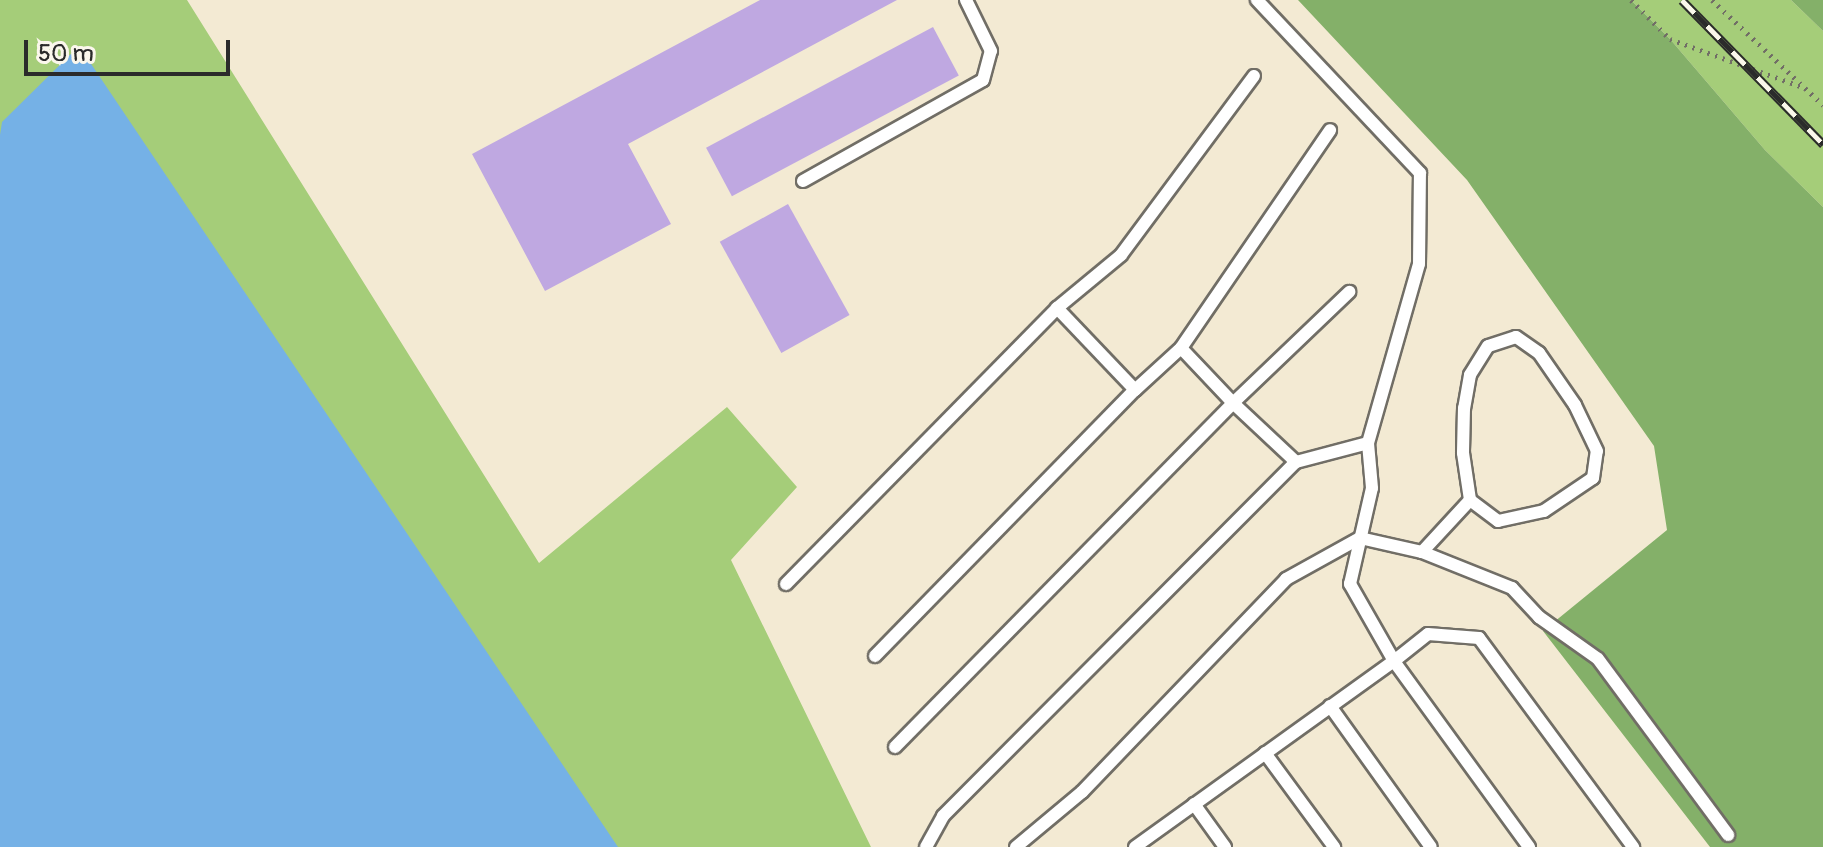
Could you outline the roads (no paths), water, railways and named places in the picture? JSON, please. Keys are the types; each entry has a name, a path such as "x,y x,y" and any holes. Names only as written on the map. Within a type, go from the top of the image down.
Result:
{"lane":[{"path":"803,181 983,80 991,51 966,0"},
{"path":"1257,0 1420,173 1419,264 1368,443 1372,488 1350,584 1394,661 1529,847"},
{"path":"786,584 1057,308 1121,255 1254,76"},
{"path":"875,656 1135,390 1181,348 1330,130"},
{"path":"895,747 1233,403 1349,292"},
{"path":"1057,308 1135,390"},
{"path":"1516,337 1539,353 1575,405 1597,451 1593,478 1544,511 1498,521 1470,500 1463,453 1464,408 1470,375 1488,346 1516,337"},
{"path":"1181,348 1233,403 1296,462"},
{"path":"926,847 943,816 1296,462 1368,443"},
{"path":"1422,552 1470,500"},
{"path":"1016,847 1082,792 1286,579 1360,538 1422,552 1512,588 1539,617 1598,659 1728,835"},
{"path":"1135,847 1428,634 1479,638 1633,847"},
{"path":"1330,706 1431,847"},
{"path":"1265,753 1334,847"},
{"path":"1194,804 1225,847"}],"water":[{"path":"79,46 618,847 0,847 0,135 2,122"}],"railway":[{"path":"1682,0 1823,144"}]}
